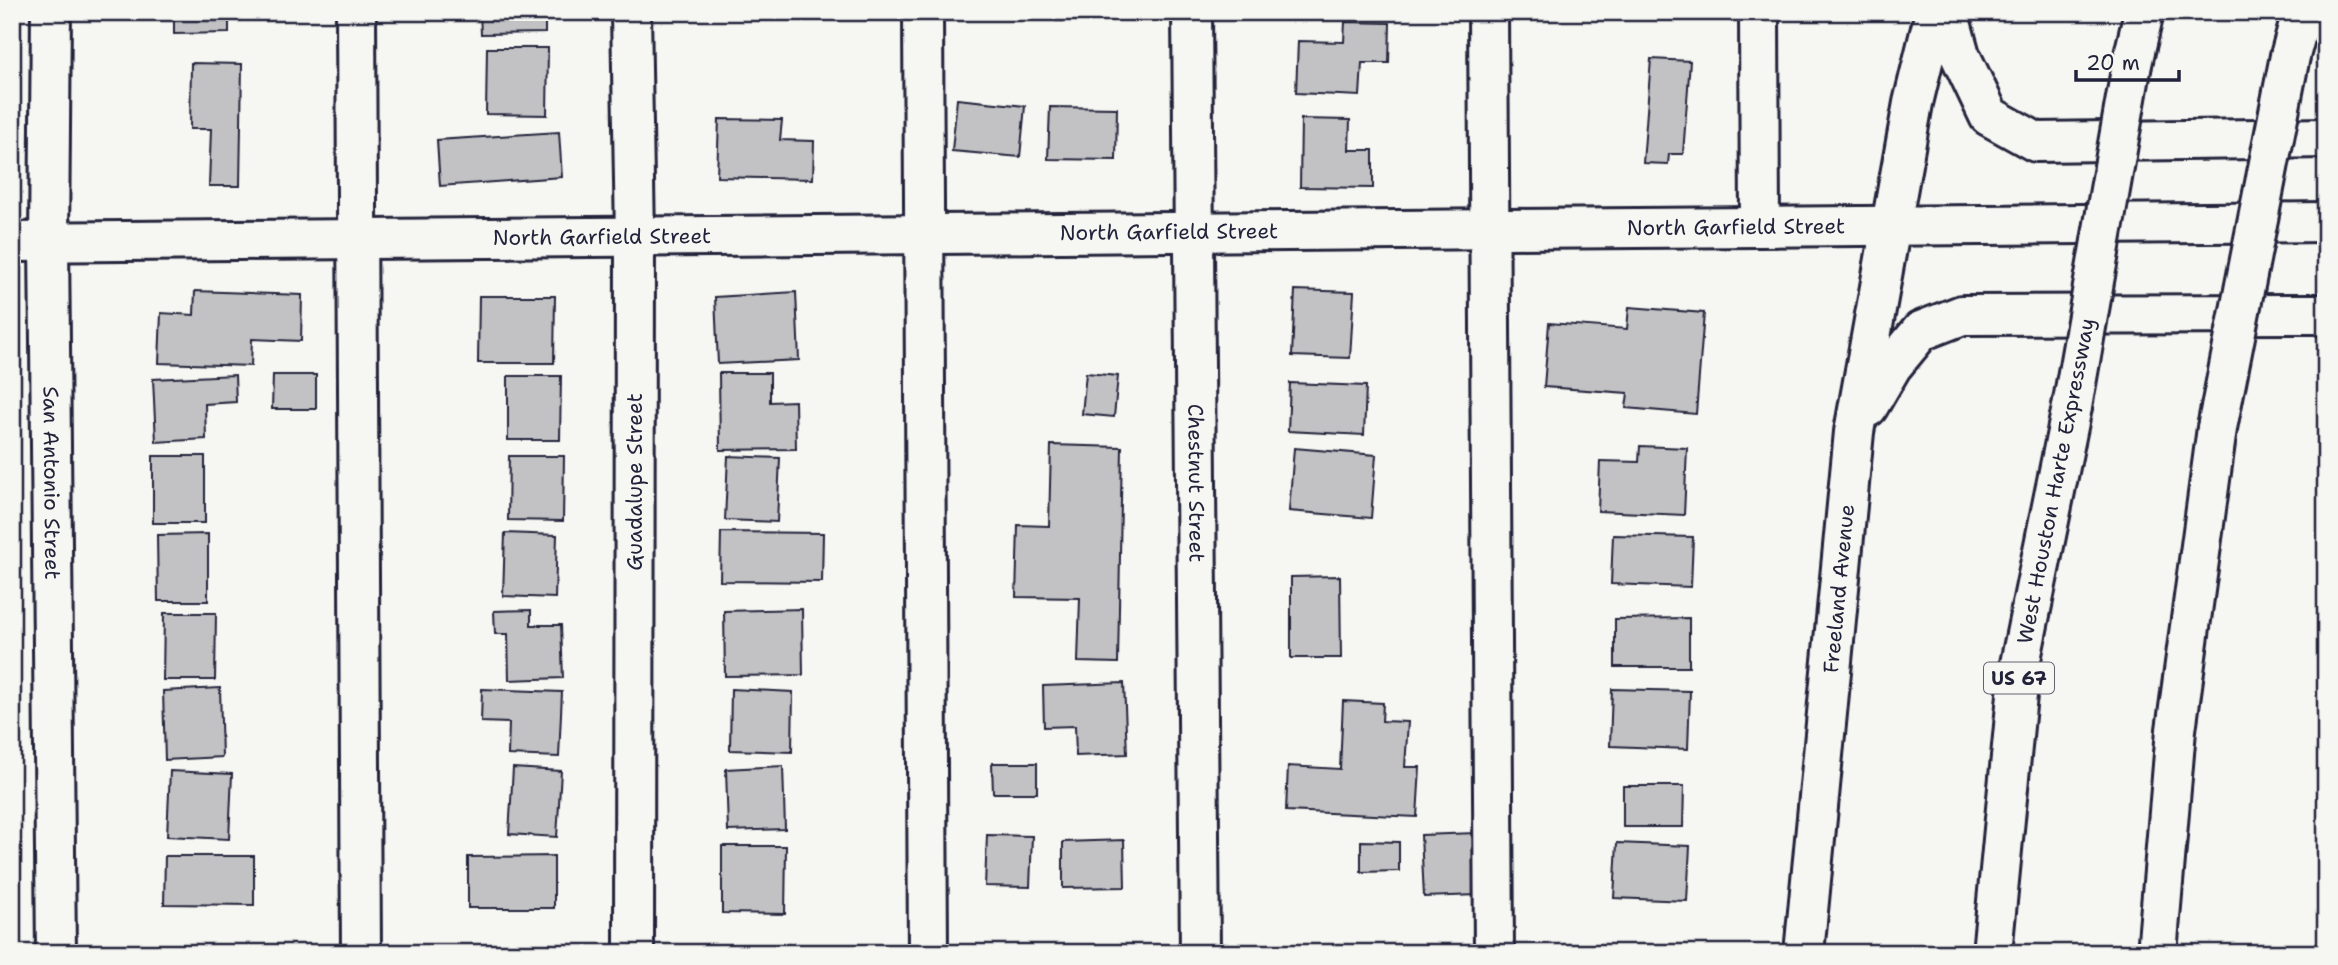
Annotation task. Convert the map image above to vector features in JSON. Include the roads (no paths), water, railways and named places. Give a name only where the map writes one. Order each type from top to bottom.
[{"type":"main road","name":"San Antonio Street","points":[[51,12],[31,242],[56,953]]},
{"type":"main road","points":[[356,12],[362,953]]},
{"type":"main road","name":"Guadalupe Street","points":[[631,12],[635,237],[634,953]]},
{"type":"main road","points":[[923,12],[928,953]]},
{"type":"main road","name":"Chestnut Street","points":[[1192,12],[1200,953]]},
{"type":"main road","points":[[1488,12],[1494,953]]},
{"type":"main road","points":[[1759,12],[1760,227]]},
{"type":"main road","name":"Freeland Avenue","points":[[1804,953],[1854,432],[1913,103],[1935,12]]},
{"type":"main road","points":[[1948,12],[1960,55],[1989,116],[2036,142],[2326,138]]},
{"type":"main road","name":"West Houston Harte Expressway","points":[[1992,953],[2020,664],[2072,407],[2132,64],[2144,12]]},
{"type":"main road","points":[[2157,953],[2176,730],[2217,428],[2290,56],[2302,12]]},
{"type":"main road","name":"North Garfield Street","points":[[31,242],[2326,222]]},
{"type":"main road","points":[[1854,432],[1892,366],[1921,331],[1962,314],[2319,314],[2326,317]]}]
